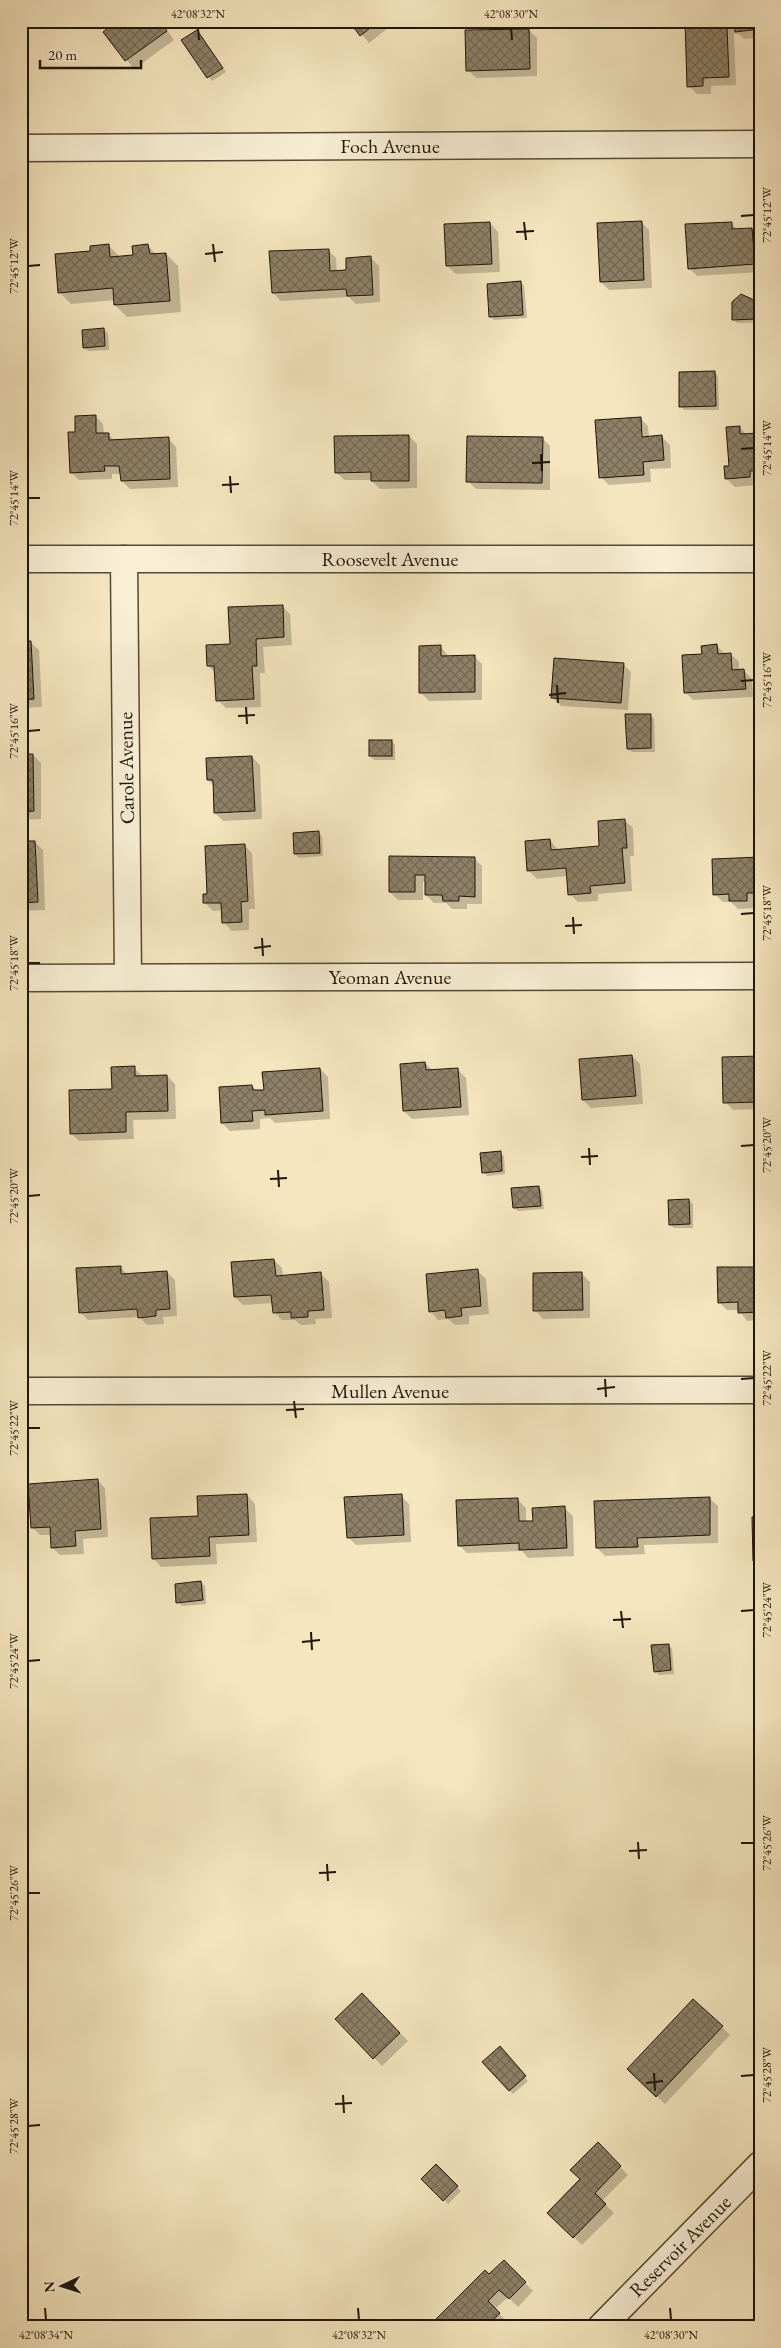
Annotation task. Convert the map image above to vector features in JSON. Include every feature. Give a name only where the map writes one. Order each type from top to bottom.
[{"type":"street","name":"Foch Avenue","points":[[21,148],[760,144]]},
{"type":"street","name":"Roosevelt Avenue","points":[[21,559],[760,559]]},
{"type":"street","name":"Carole Avenue","points":[[124,559],[128,977]]},
{"type":"street","name":"Yeoman Avenue","points":[[21,978],[760,976]]},
{"type":"street","name":"Mullen Avenue","points":[[21,1391],[760,1390]]},
{"type":"street","name":"Reservoir Avenue","points":[[601,2327],[760,2165]]},
{"type":"building","points":[[117,21],[159,21],[167,31],[125,61],[103,32]]},
{"type":"building","points":[[349,21],[379,21],[360,36]]},
{"type":"building","points":[[685,21],[760,21],[760,29],[735,32],[735,26],[727,27],[729,77],[703,78],[703,86],[687,87]]},
{"type":"building","points":[[529,29],[530,69],[466,71],[465,30]]},
{"type":"building","points":[[197,30],[223,68],[207,78],[181,40]]},
{"type":"building","points":[[642,221],[644,280],[600,282],[597,223]]},
{"type":"building","points":[[490,222],[492,264],[446,266],[444,224]]},
{"type":"building","points":[[732,222],[732,229],[752,228],[755,264],[688,269],[685,224]]},
{"type":"building","points":[[109,244],[110,257],[133,255],[132,246],[148,244],[150,254],[166,253],[170,301],[114,305],[113,288],[58,293],[55,254],[90,251],[90,246]]},
{"type":"building","points":[[329,249],[330,271],[346,270],[346,258],[371,256],[373,295],[347,296],[346,289],[272,293],[269,251]]},
{"type":"building","points":[[521,281],[523,315],[489,317],[487,284]]},
{"type":"building","points":[[741,294],[754,300],[756,319],[732,320],[732,302]]},
{"type":"building","points":[[104,328],[105,346],[83,348],[82,330]]},
{"type":"building","points":[[715,371],[716,406],[679,407],[679,372]]},
{"type":"building","points":[[96,415],[96,433],[109,433],[109,440],[169,437],[170,479],[121,481],[119,466],[104,466],[105,471],[70,473],[68,432],[75,432],[75,416]]},
{"type":"building","points":[[641,417],[642,437],[662,435],[664,460],[643,462],[644,475],[599,478],[595,420]]},
{"type":"building","points":[[740,426],[740,434],[760,433],[760,470],[750,471],[750,477],[725,479],[724,466],[729,466],[726,427]]},
{"type":"building","points":[[409,435],[409,481],[371,481],[371,472],[335,473],[334,436]]},
{"type":"building","points":[[467,436],[543,437],[542,483],[466,482]]},
{"type":"building","points":[[283,605],[284,637],[256,639],[257,666],[252,666],[254,699],[216,701],[214,666],[207,666],[206,645],[230,644],[228,607]]},
{"type":"building","points":[[21,641],[31,641],[34,699],[21,700]]},
{"type":"building","points":[[717,644],[718,654],[731,653],[732,670],[744,669],[746,689],[684,693],[682,655],[702,654],[701,646]]},
{"type":"building","points":[[441,645],[441,656],[475,655],[475,692],[419,693],[419,646]]},
{"type":"building","points":[[554,658],[624,663],[621,703],[551,698]]},
{"type":"building","points":[[625,714],[651,714],[651,748],[627,749]]},
{"type":"building","points":[[369,740],[392,740],[392,756],[369,756]]},
{"type":"building","points":[[21,754],[33,754],[34,811],[21,812]]},
{"type":"building","points":[[252,756],[255,811],[214,813],[213,780],[207,780],[206,758]]},
{"type":"building","points":[[625,819],[627,848],[622,848],[625,883],[590,886],[591,893],[568,895],[566,868],[527,871],[525,841],[550,839],[551,850],[599,846],[598,821]]},
{"type":"building","points":[[319,831],[320,853],[294,854],[293,833]]},
{"type":"building","points":[[21,841],[35,841],[38,902],[21,903]]},
{"type":"building","points":[[245,844],[248,901],[241,902],[242,922],[222,923],[221,903],[203,903],[203,894],[207,894],[205,846]]},
{"type":"building","points":[[389,856],[475,857],[475,897],[459,896],[459,901],[443,901],[442,895],[425,895],[425,875],[415,875],[415,892],[389,892]]},
{"type":"building","points":[[760,857],[760,893],[747,893],[747,901],[729,901],[729,894],[713,895],[712,859]]},
{"type":"building","points":[[632,1055],[636,1096],[582,1100],[579,1059]]},
{"type":"building","points":[[760,1056],[760,1102],[723,1103],[722,1057]]},
{"type":"building","points":[[425,1062],[426,1070],[458,1068],[461,1107],[403,1111],[400,1064]]},
{"type":"building","points":[[135,1066],[135,1076],[167,1075],[168,1111],[126,1112],[126,1132],[70,1134],[69,1090],[112,1089],[111,1067]]},
{"type":"building","points":[[320,1068],[323,1111],[265,1115],[265,1110],[252,1111],[253,1121],[221,1123],[219,1087],[252,1085],[253,1090],[264,1090],[262,1072]]},
{"type":"building","points":[[501,1151],[502,1171],[482,1173],[480,1153]]},
{"type":"building","points":[[539,1186],[541,1206],[513,1208],[511,1188]]},
{"type":"building","points":[[689,1199],[690,1224],[669,1225],[668,1200]]},
{"type":"building","points":[[274,1259],[276,1276],[321,1272],[324,1310],[308,1311],[308,1317],[291,1318],[291,1312],[273,1313],[271,1295],[234,1297],[231,1262]]},
{"type":"building","points":[[121,1266],[121,1274],[167,1271],[170,1309],[156,1310],[156,1316],[138,1318],[137,1309],[79,1313],[76,1268]]},
{"type":"building","points":[[717,1267],[760,1267],[760,1312],[738,1313],[738,1302],[718,1303]]},
{"type":"building","points":[[478,1269],[481,1306],[461,1308],[462,1316],[446,1318],[445,1310],[429,1312],[426,1274]]},
{"type":"building","points":[[582,1272],[583,1310],[533,1311],[533,1273]]},
{"type":"building","points":[[98,1479],[101,1529],[75,1531],[76,1546],[51,1548],[50,1527],[31,1528],[28,1484]]},
{"type":"building","points":[[247,1494],[249,1535],[209,1537],[210,1556],[152,1559],[150,1518],[198,1516],[197,1496]]},
{"type":"building","points":[[402,1494],[404,1535],[347,1538],[344,1497]]},
{"type":"building","points":[[710,1497],[710,1535],[637,1538],[638,1547],[596,1548],[594,1501]]},
{"type":"building","points":[[518,1498],[519,1521],[533,1521],[532,1508],[565,1506],[567,1548],[519,1550],[519,1543],[458,1546],[456,1500]]},
{"type":"building","points":[[752,1517],[760,1517],[760,1561],[753,1561]]},
{"type":"building","points":[[201,1581],[203,1600],[176,1603],[175,1584]]},
{"type":"building","points":[[669,1644],[671,1670],[654,1672],[651,1645]]},
{"type":"building","points":[[362,1993],[400,2033],[373,2059],[335,2019]]},
{"type":"building","points":[[693,1999],[723,2026],[656,2097],[627,2069]]},
{"type":"building","points":[[500,2046],[526,2076],[509,2091],[482,2062]]},
{"type":"building","points":[[598,2142],[621,2166],[595,2193],[606,2204],[573,2238],[547,2213],[580,2179],[570,2170]]},
{"type":"building","points":[[436,2164],[458,2186],[443,2201],[421,2179]]},
{"type":"building","points":[[504,2260],[526,2282],[509,2299],[499,2290],[488,2301],[500,2313],[486,2327],[444,2327],[436,2319],[485,2270],[489,2274]]}]
